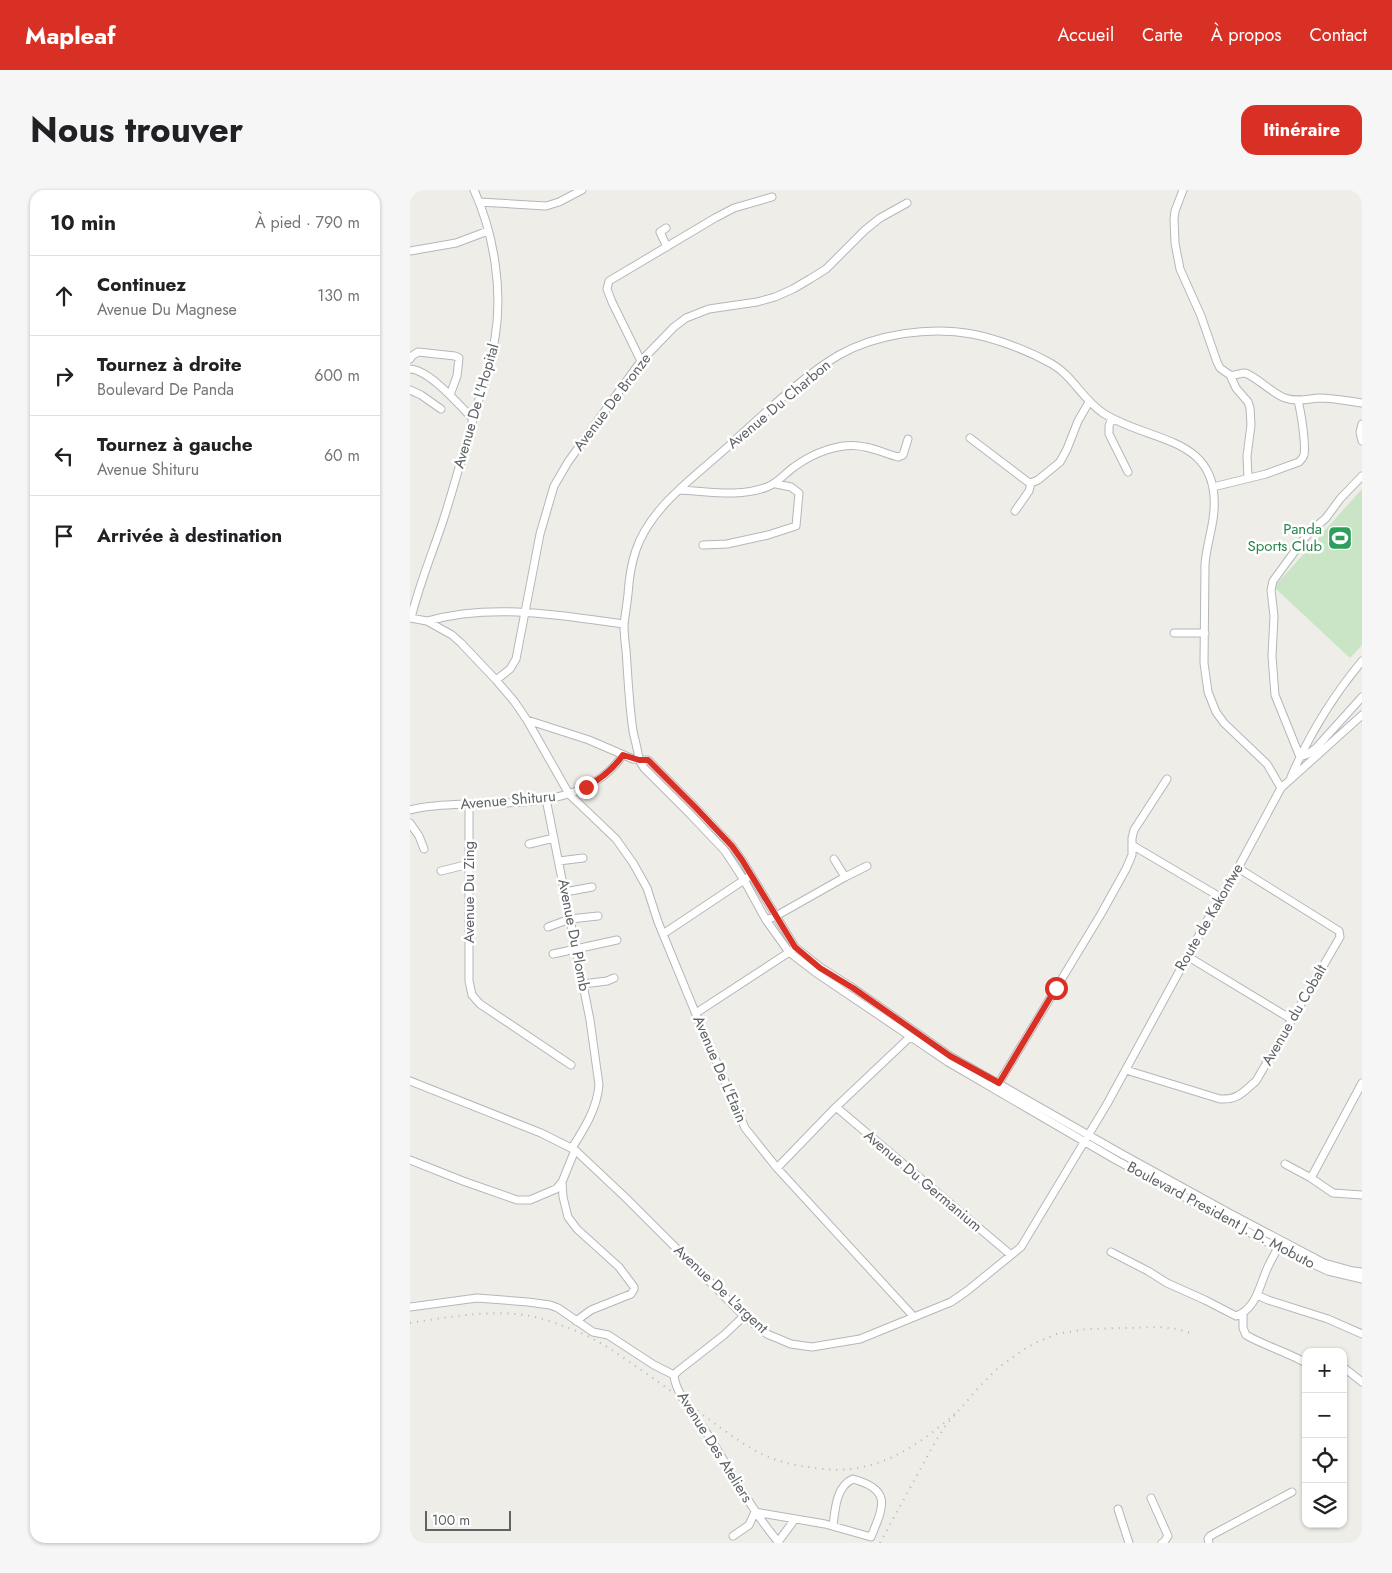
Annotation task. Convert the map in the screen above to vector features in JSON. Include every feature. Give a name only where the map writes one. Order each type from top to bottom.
[{"type":"street","name":"Avenue De L'Hopital","points":[[410,618],[442,522],[488,369],[496,325],[496,274],[488,231],[474,190]]},
{"type":"street","points":[[479,202],[546,206],[559,202],[582,190]]},
{"type":"street","points":[[1183,190],[1174,218],[1175,243],[1180,269],[1201,316],[1220,368],[1230,375],[1236,388],[1248,402],[1250,408],[1251,425],[1247,456],[1248,478]]},
{"type":"street","points":[[641,360],[612,302],[607,286],[612,278],[640,264],[734,208],[772,196]]},
{"type":"street","name":"Avenue De Bronze","points":[[496,680],[514,664],[518,652],[540,534],[558,478],[594,424],[641,360],[674,327],[686,318],[709,310],[775,297],[810,279],[826,269],[865,230],[880,218],[907,203]]},
{"type":"street","points":[[666,228],[660,232],[667,247]]},
{"type":"street","points":[[410,251],[456,243],[488,231]]},
{"type":"street","name":"Avenue Du Charbon","points":[[639,760],[630,702],[624,624],[632,564],[636,550],[649,522],[679,490],[822,366],[855,348],[900,334],[947,332],[972,334],[1016,347],[1054,365],[1089,402],[1112,418],[1187,449],[1205,466],[1213,487],[1214,510],[1205,565],[1205,679],[1208,692],[1216,712],[1224,723],[1267,764],[1281,788]]},
{"type":"street","points":[[410,359],[418,352],[459,358],[457,376],[450,395]]},
{"type":"street","points":[[410,369],[417,370],[428,377],[450,395],[473,419]]},
{"type":"street","points":[[1230,375],[1244,373],[1283,398],[1298,401],[1320,398],[1362,402]]},
{"type":"street","points":[[410,390],[441,409]]},
{"type":"street","points":[[1213,487],[1294,464],[1302,458],[1304,454],[1303,430],[1298,401]]},
{"type":"street","points":[[1031,483],[1038,480],[1063,458],[1078,421],[1089,402]]},
{"type":"street","points":[[1112,418],[1109,434],[1128,472]]},
{"type":"street","points":[[1362,424],[1360,432],[1362,441]]},
{"type":"street","points":[[970,438],[1031,483]]},
{"type":"street","points":[[776,484],[785,474],[802,462],[834,448],[864,446],[898,457],[903,455],[908,439]]},
{"type":"street","points":[[1300,757],[1275,695],[1273,666],[1274,603],[1271,586],[1280,570],[1303,540],[1326,518],[1340,499],[1362,476]]},
{"type":"street","points":[[1015,511],[1029,491],[1031,483]]},
{"type":"street","points":[[679,490],[732,494],[750,492],[776,484],[791,487],[799,493],[796,526],[768,535],[727,544],[703,545]]},
{"type":"street","points":[[410,618],[427,621],[463,613],[497,611],[525,612],[624,624]]},
{"type":"street","name":"Avenue De L'Etain","points":[[427,621],[452,635],[514,701],[527,720],[569,794],[616,839],[633,863],[647,888],[663,934],[745,1128],[777,1168],[914,1317]]},
{"type":"street","points":[[1174,633],[1204,633]]},
{"type":"street","points":[[1289,780],[1337,692],[1362,661]]},
{"type":"street","points":[[1300,757],[1316,748],[1362,697]]},
{"type":"street","name":"Route de Kakontwe","points":[[1084,1142],[1126,1070],[1281,788],[1362,715]]},
{"type":"street","points":[[527,720],[589,740],[623,755],[639,760],[648,760],[732,846],[776,916],[792,950]]},
{"type":"street","name":"Avenue Shituru","points":[[410,810],[443,805],[546,799],[569,794],[598,780],[623,755]]},
{"type":"street","points":[[639,760],[644,768],[725,851],[744,880],[766,920],[792,950],[853,988],[948,1062],[997,1086],[1101,914],[1126,869],[1132,855],[1134,830],[1167,779]]},
{"type":"street","points":[[665,789],[671,783]]},
{"type":"street","name":"Avenue Du Plomb","points":[[546,799],[590,1020],[598,1092],[591,1115],[574,1149],[562,1182]]},
{"type":"street","name":"Avenue Du Zing","points":[[470,804],[469,981],[472,995],[480,1004],[571,1065]]},
{"type":"street","points":[[690,814],[696,808]]},
{"type":"street","points":[[410,823],[419,836],[424,849]]},
{"type":"street","points":[[529,844],[554,838]]},
{"type":"street","points":[[1132,844],[1220,898]]},
{"type":"street","points":[[559,862],[583,858]]},
{"type":"street","points":[[834,859],[845,877]]},
{"type":"street","points":[[441,871],[469,864]]},
{"type":"street","points":[[766,920],[867,866]]},
{"type":"street","name":"Avenue du Cobalt","points":[[1126,1070],[1220,1099],[1236,1097],[1256,1081],[1340,937],[1340,931],[1238,868]]},
{"type":"street","points":[[663,934],[751,875]]},
{"type":"street","points":[[565,892],[592,887]]},
{"type":"street","points":[[548,927],[570,919],[598,916]]},
{"type":"street","points":[[553,954],[617,940]]},
{"type":"street","points":[[696,1013],[792,950]]},
{"type":"street","points":[[1187,956],[1291,1019]]},
{"type":"street","points":[[583,984],[607,981],[614,978]]},
{"type":"street","points":[[777,1168],[836,1107],[913,1035]]},
{"type":"street","name":"Avenue De L'argent","points":[[410,1081],[541,1133],[574,1149],[633,1204],[744,1316],[775,1339],[791,1344],[812,1347],[860,1339],[952,1302],[967,1292],[1020,1247],[1084,1142]]},
{"type":"street","points":[[1311,1178],[1362,1083]]},
{"type":"street","name":"Boulevard President J. D. Mobuto","points":[[997,1086],[1088,1134],[1278,1248],[1328,1271],[1362,1279]]},
{"type":"street","name":"Boulevard President J. D. Mobuto","points":[[997,1086],[1084,1142],[1229,1217],[1324,1263],[1362,1272]]},
{"type":"street","name":"Avenue Du Germanium","points":[[836,1107],[1011,1255]]},
{"type":"street","points":[[410,1160],[517,1200],[530,1200],[540,1197],[556,1189],[562,1182]]},
{"type":"street","points":[[1286,1164],[1333,1193],[1362,1195]]},
{"type":"street","points":[[562,1182],[563,1197],[568,1217],[577,1229],[619,1267],[634,1286],[631,1294],[592,1310],[576,1321]]},
{"type":"street","points":[[1111,1252],[1167,1283],[1236,1316],[1243,1314],[1248,1309],[1257,1295],[1267,1268],[1278,1248]]},
{"type":"street","points":[[1257,1295],[1328,1319],[1362,1334]]},
{"type":"street","points":[[410,1308],[477,1298],[550,1305],[558,1308],[593,1332],[608,1336],[654,1366],[674,1375]]},
{"type":"street","points":[[1243,1314],[1243,1328],[1246,1335],[1270,1348],[1302,1361]]},
{"type":"street","name":"Avenue Des Ateliers","points":[[744,1316],[724,1335],[674,1375],[674,1379],[683,1399],[711,1439],[755,1512],[778,1542]]},
{"type":"street","points":[[1347,1369],[1362,1382]]},
{"type":"street","points":[[733,1536],[750,1525],[755,1512],[833,1526],[871,1538],[882,1510],[883,1501],[880,1494],[872,1486],[861,1481],[853,1479],[846,1482],[840,1491],[834,1512],[833,1526]]},
{"type":"street","points":[[1209,1543],[1208,1539],[1210,1536],[1292,1492]]},
{"type":"street","points":[[1151,1498],[1168,1536],[1162,1543]]},
{"type":"street","points":[[1118,1510],[1129,1543]]},
{"type":"street","points":[[778,1542],[795,1518]]},
{"type":"green space","name":"Panda Sports Club","points":[[1362,489],[1362,645],[1350,658],[1274,587]]},
{"type":"railway","points":[[410,1323],[440,1318],[500,1313],[535,1317],[566,1327],[612,1350],[749,1447],[770,1458],[801,1466],[843,1470],[876,1464],[914,1445],[959,1410]]},
{"type":"railway","points":[[880,1543],[946,1425],[998,1368],[1020,1352],[1035,1343],[1057,1334],[1087,1329],[1160,1327],[1194,1334]]},
{"type":"place","name":"Panda Sports Club","points":[[1340,538]]},
{"type":"route","points":[[586,787],[606,774],[623,755],[633,759],[648,760],[732,846],[795,947],[820,968],[853,988],[950,1056],[999,1083],[1056,988]]}]
